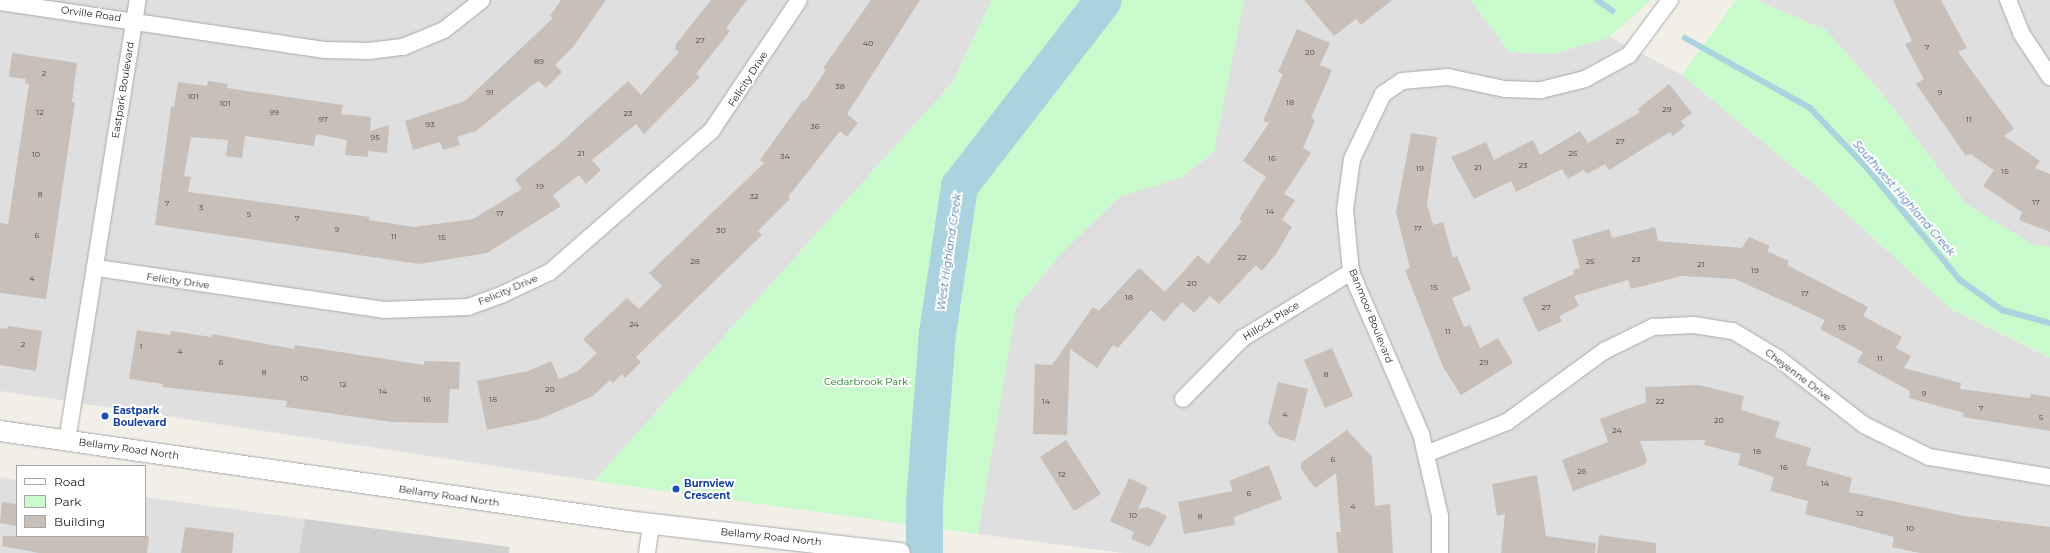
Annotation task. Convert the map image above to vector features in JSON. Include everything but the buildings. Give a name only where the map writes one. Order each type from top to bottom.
[{"type":"street","name":"Eastpark Boulevard","points":[[67,441],[138,0]]},
{"type":"street","points":[[134,21],[325,50],[369,51],[403,47],[444,30],[482,0]]},
{"type":"street","name":"Felicity Drive","points":[[96,268],[384,310],[468,307],[501,295],[550,272],[712,130],[799,0]]},
{"type":"street","name":"Banmoor Boulevard","points":[[1440,553],[1440,516],[1421,434],[1351,272],[1345,210],[1352,159],[1384,94],[1402,81],[1448,76],[1505,89],[1541,90],[1585,79],[1629,55],[1670,0]]},
{"type":"street","points":[[2008,0],[2021,33],[2050,77]]},
{"type":"street","name":"Orville Road","points":[[0,2],[134,21]]},
{"type":"street","name":"Hillock Place","points":[[1183,399],[1242,338],[1351,272]]},
{"type":"street","name":"Cheyenne Drive","points":[[1426,454],[1507,422],[1604,351],[1653,327],[1694,325],[1733,331],[1778,358],[1864,425],[1929,457],[2050,476]]},
{"type":"street","name":"Bellamy Road North","points":[[0,431],[651,524],[857,546],[900,553]]},
{"type":"street","points":[[647,553],[651,524]]},
{"type":"shaded area","points":[[0,0],[992,0],[952,83],[594,481],[0,391]]},
{"type":"shaded area","points":[[1244,0],[1471,0],[1509,52],[1554,54],[1610,37],[1682,75],[1823,192],[1951,309],[2050,358],[2050,553],[1123,553],[978,534],[1016,308],[1058,257],[1119,197],[1182,177],[1214,152]]},
{"type":"shaded area","points":[[1756,0],[2050,0],[2050,247],[2034,246],[1965,203],[1884,96],[1826,30]]},
{"type":"shaded area","points":[[0,477],[16,480],[16,537],[146,537],[146,497],[305,519],[299,553],[0,553]]},
{"type":"shaded area","points":[[305,519],[510,547],[509,553],[299,553]]},
{"type":"green space","name":"Cedarbrook Park","points":[[992,0],[1244,0],[1214,152],[1182,177],[1119,197],[1058,257],[1016,308],[978,534],[594,481],[952,83]]},
{"type":"green space","points":[[1471,0],[1651,0],[1610,37],[1554,54],[1509,52]]},
{"type":"green space","points":[[1736,0],[1756,0],[1826,30],[1884,96],[1965,203],[2034,245],[2050,247],[2050,358],[1951,309],[1823,192],[1682,75]]},
{"type":"waterway","name":"West Highland Creek","points":[[924,553],[924,501],[937,333],[959,186],[1103,0]]},
{"type":"waterway","name":"Southwest Highland Creek","points":[[1597,0],[1613,11]]},
{"type":"waterway","name":"Southwest Highland Creek","points":[[1685,38],[1810,108],[1867,168],[1960,280],[2002,310],[2050,323]]},
{"type":"place","name":"Eastpark Boulevard","points":[[105,416]]},
{"type":"place","name":"Burnview Crescent","points":[[676,489]]}]
